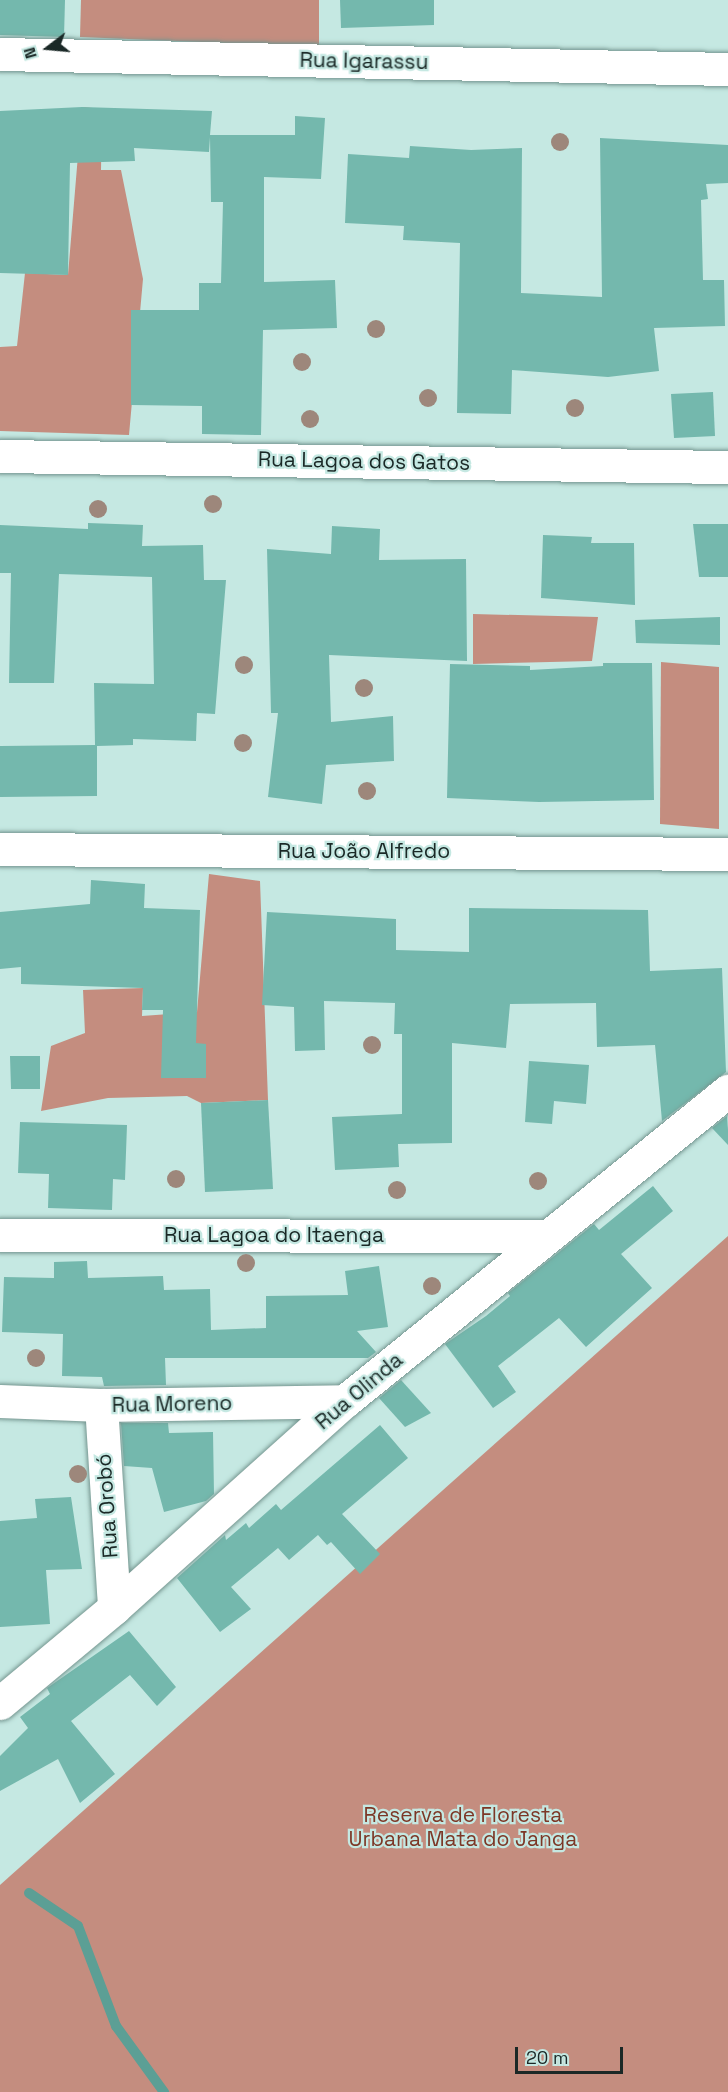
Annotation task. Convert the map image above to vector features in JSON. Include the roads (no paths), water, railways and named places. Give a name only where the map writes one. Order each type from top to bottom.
[{"type":"street","name":"Rua Igarassu","points":[[0,54],[728,69]]},
{"type":"street","name":"Rua Lagoa dos Gatos","points":[[0,456],[728,467]]},
{"type":"street","name":"Rua João Alfredo","points":[[0,849],[728,854]]},
{"type":"street","name":"Rua Olinda","points":[[0,1703],[114,1608],[345,1401],[728,1091]]},
{"type":"street","name":"Rua Lagoa do Itaenga","points":[[0,1235],[547,1236]]},
{"type":"street","name":"Rua Moreno","points":[[0,1401],[100,1405],[345,1401]]},
{"type":"street","name":"Rua Orobó","points":[[100,1405],[114,1608]]},
{"type":"waterway","points":[[29,1893],[78,1926],[116,2026],[164,2092]]},
{"type":"park label","name":"Reserva de Floresta Urbana Mata do Janga","points":[[463,1827]]}]
